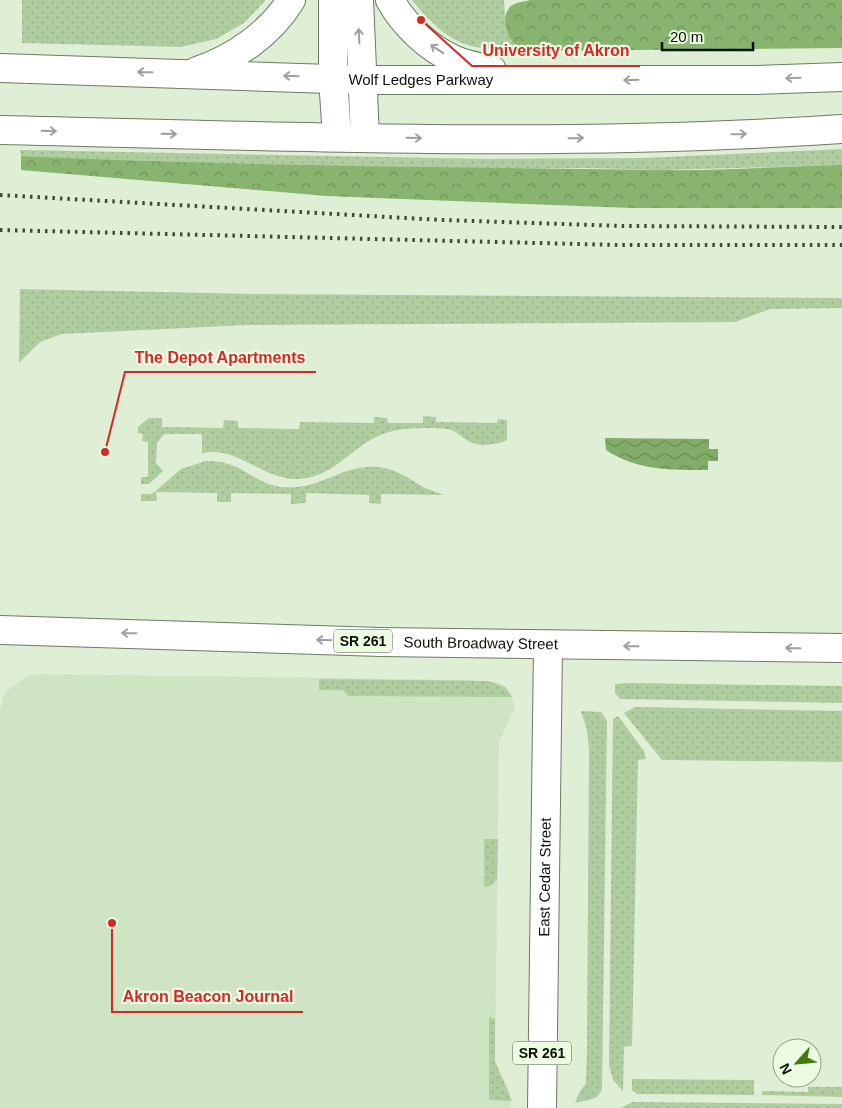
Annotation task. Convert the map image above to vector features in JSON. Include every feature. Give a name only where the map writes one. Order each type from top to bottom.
[{"type":"main road","points":[[194,73],[209,67],[252,42],[274,25],[291,0]]},
{"type":"main road","points":[[333,0],[333,78],[337,137]]},
{"type":"main road","points":[[358,0],[365,138]]},
{"type":"main road","points":[[390,0],[398,14],[420,38],[455,60],[532,80]]},
{"type":"main road","name":"Wolf Ledges Parkway","points":[[0,68],[361,80],[757,80],[842,76]]},
{"type":"main road","points":[[0,130],[365,138],[589,138],[770,134],[842,129]]},
{"type":"main road","name":"South Broadway Street","points":[[0,630],[548,646],[842,648]]},
{"type":"main road","name":"East Cedar Street","points":[[542,1108],[548,646]]},
{"type":"shaded area","points":[[22,0],[266,0],[244,23],[216,39],[181,47],[22,43]]},
{"type":"shaded area","points":[[412,0],[504,0],[508,32],[515,42],[531,51],[492,49],[464,44],[451,38],[439,29]]},
{"type":"shaded area","points":[[842,149],[842,165],[662,170],[196,164],[21,156],[20,150],[487,159],[645,158]]},
{"type":"shaded area","points":[[20,289],[255,294],[842,298],[842,308],[770,309],[735,322],[247,325],[62,334],[40,342],[19,363]]},
{"type":"shaded area","points":[[423,416],[436,417],[436,422],[497,423],[498,419],[507,420],[507,440],[484,445],[470,442],[456,432],[446,429],[398,430],[370,440],[325,472],[312,477],[298,479],[285,478],[273,474],[228,454],[202,453],[202,434],[164,434],[157,443],[156,463],[163,471],[149,484],[141,484],[141,477],[148,477],[148,442],[142,441],[143,434],[138,433],[138,427],[149,418],[162,418],[162,427],[223,428],[224,420],[238,421],[238,428],[299,429],[300,422],[374,423],[374,417],[387,418],[388,423],[423,423]]},
{"type":"shaded area","points":[[206,461],[229,464],[271,485],[281,487],[308,485],[352,469],[364,467],[384,468],[396,471],[423,487],[444,495],[381,494],[381,504],[369,503],[369,495],[306,493],[306,503],[291,504],[291,494],[231,493],[231,502],[217,502],[217,493],[156,492],[157,501],[141,501],[141,494],[152,494],[181,469]]},
{"type":"shaded area","points":[[39,674],[465,680],[496,682],[505,687],[510,692],[515,707],[499,742],[495,1061],[509,1091],[511,1108],[0,1108],[0,712],[3,697],[8,690],[26,677]]},
{"type":"shaded area","points":[[319,679],[488,681],[505,687],[512,697],[348,696],[343,690],[319,690]]},
{"type":"shaded area","points":[[615,684],[842,686],[842,703],[620,699],[615,693]]},
{"type":"shaded area","points":[[635,707],[842,711],[842,762],[662,760],[624,713]]},
{"type":"shaded area","points":[[581,711],[601,712],[607,721],[602,1088],[595,1098],[575,1103],[586,1083],[587,1050],[589,750],[587,730]]},
{"type":"shaded area","points":[[618,716],[644,751],[646,759],[638,760],[632,1046],[624,1047],[623,1091],[613,1080],[609,1065],[613,719]]},
{"type":"shaded area","points":[[484,839],[498,839],[497,879],[490,886],[484,887]]},
{"type":"shaded area","points":[[489,1017],[495,1019],[495,1061],[512,1101],[489,1100]]},
{"type":"shaded area","points":[[632,1079],[754,1080],[754,1095],[637,1094],[632,1090]]},
{"type":"shaded area","points":[[842,1087],[842,1097],[762,1095],[763,1091],[808,1092],[808,1088]]},
{"type":"shaded area","points":[[633,1102],[842,1104],[842,1108],[620,1108]]},
{"type":"green space","points":[[530,0],[842,0],[842,48],[531,51],[518,46],[512,41],[507,31],[505,20],[511,6]]},
{"type":"green space","points":[[21,156],[261,164],[660,170],[842,165],[842,208],[631,208],[327,196],[21,170]]},
{"type":"water","points":[[605,438],[709,439],[709,449],[718,449],[718,461],[708,461],[708,470],[643,466],[618,457],[606,450]]},
{"type":"railway","points":[[0,195],[441,220],[624,226],[842,227]]},
{"type":"railway","points":[[0,230],[620,245],[842,245]]},
{"type":"place","name":"University of Akron","points":[[421,20]]},
{"type":"place","name":"The Depot Apartments","points":[[105,452]]},
{"type":"place","name":"Akron Beacon Journal","points":[[112,923]]}]
